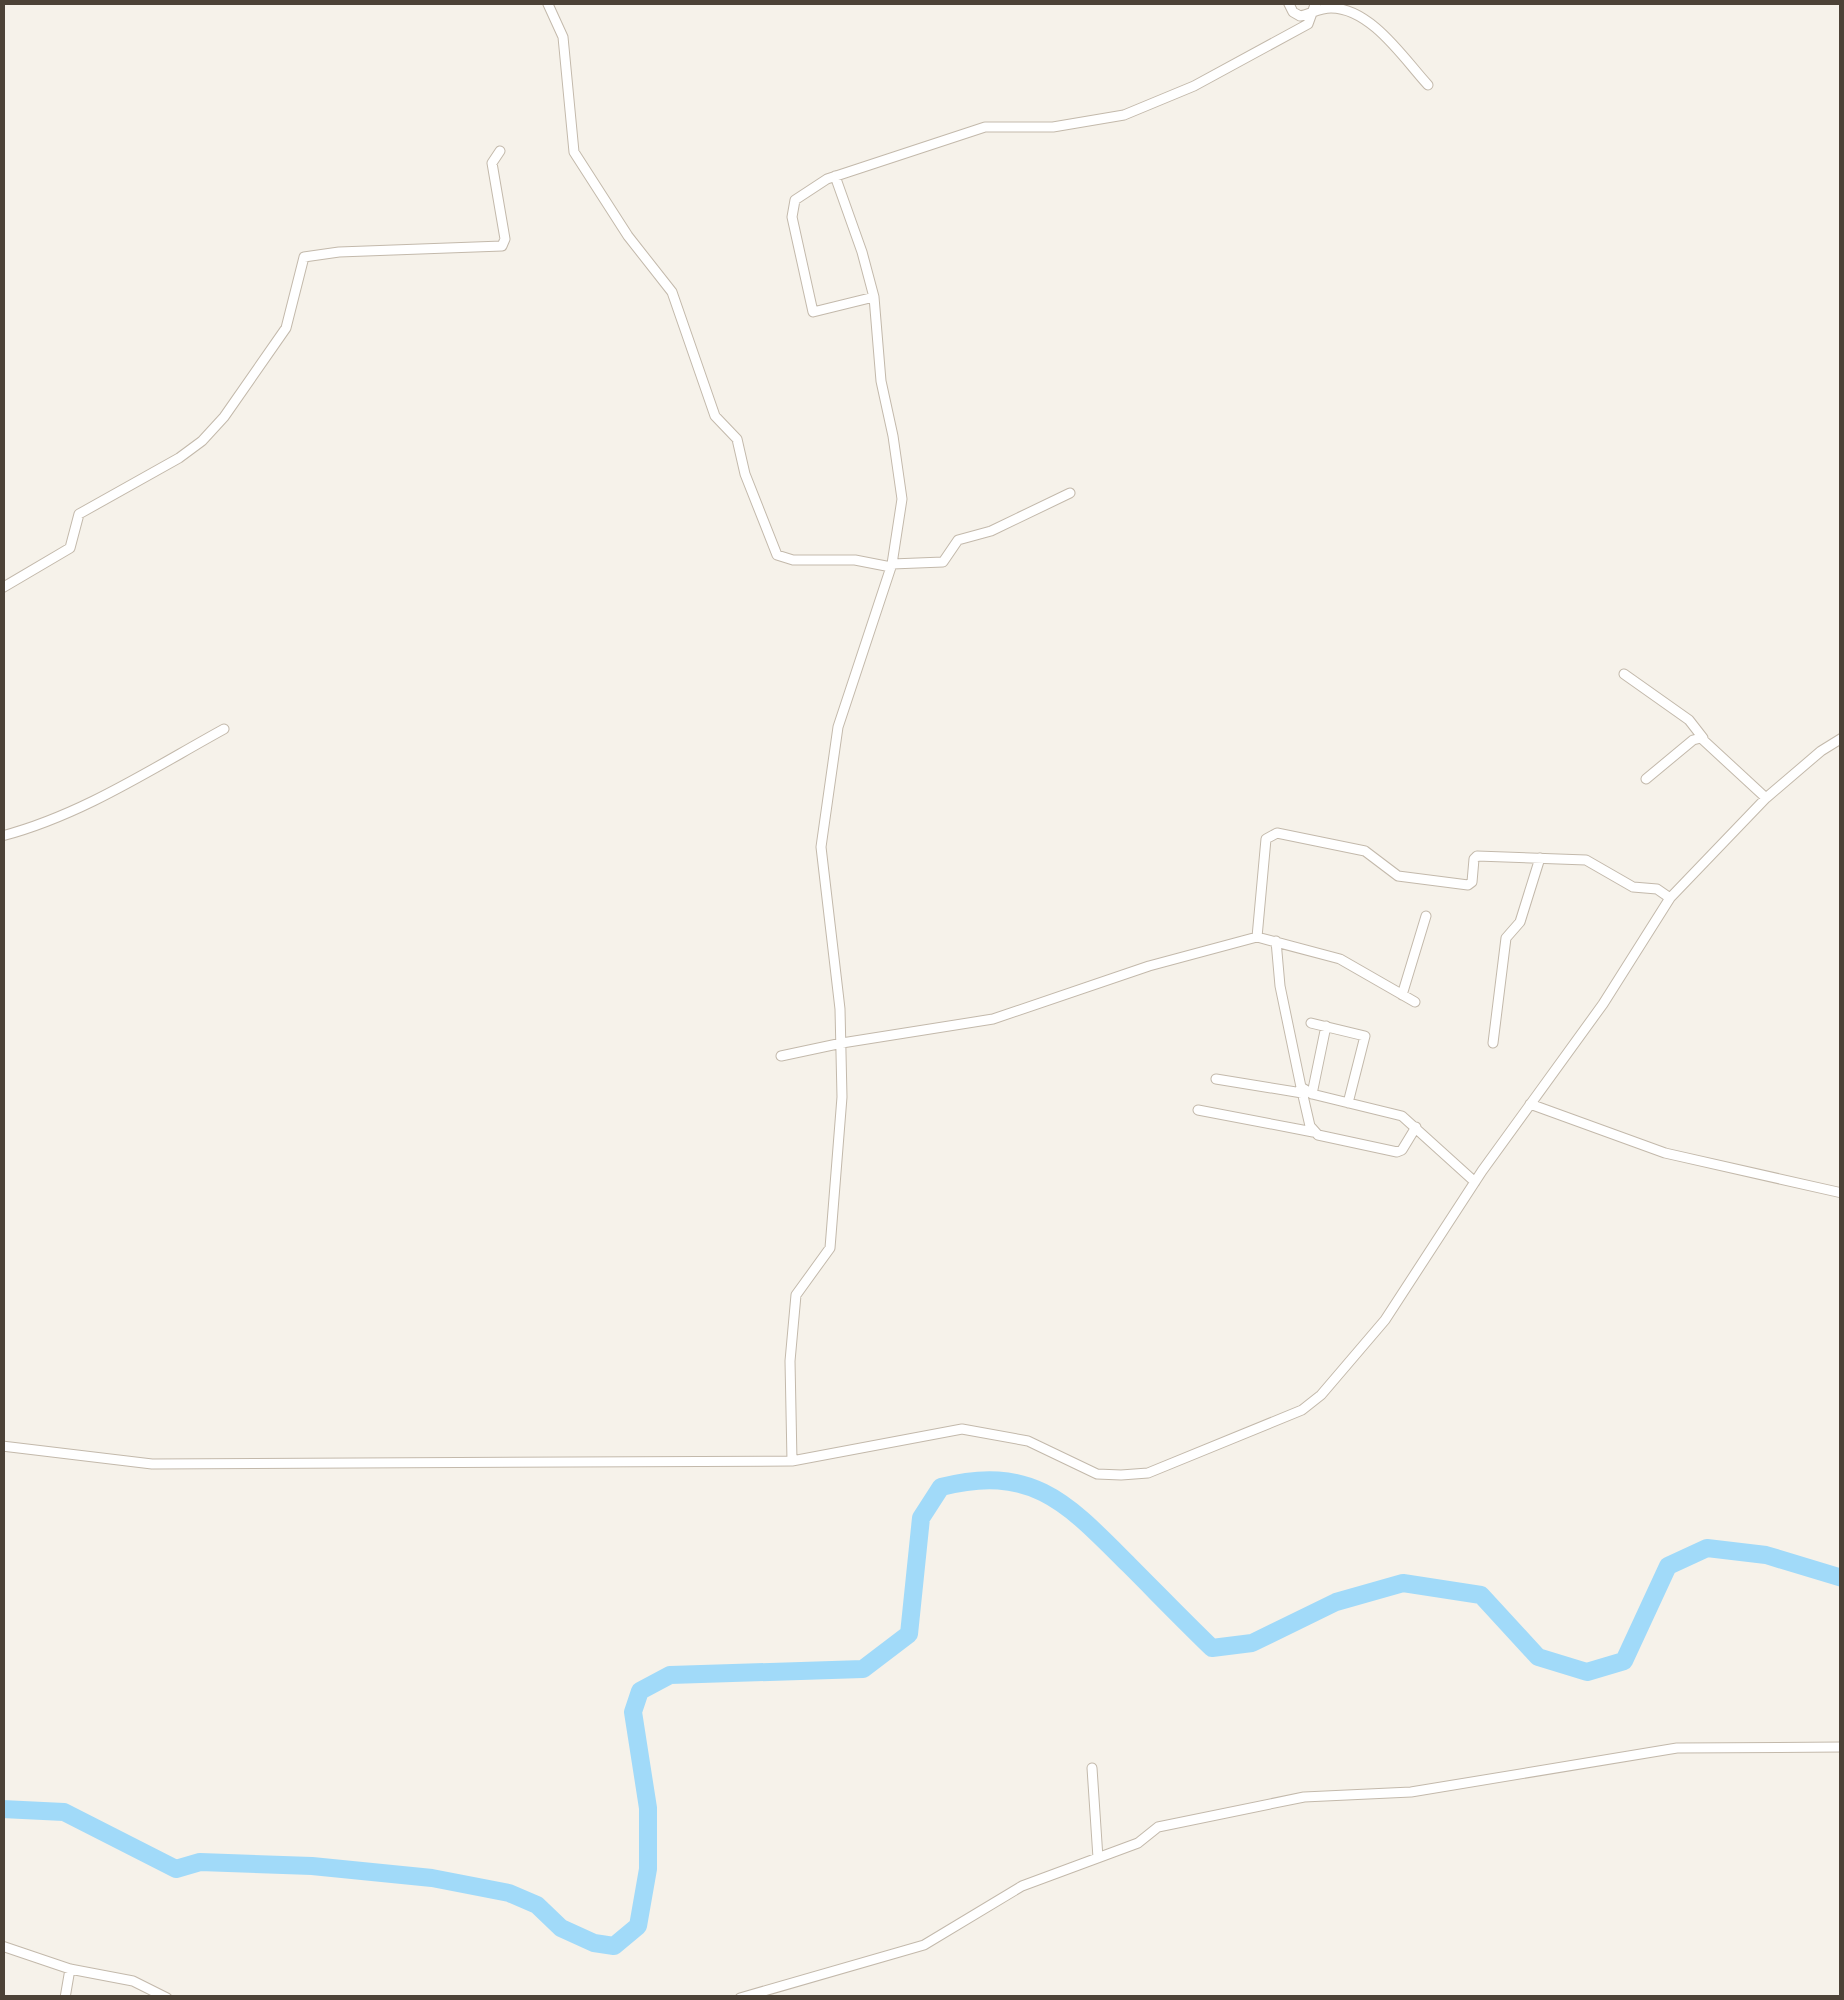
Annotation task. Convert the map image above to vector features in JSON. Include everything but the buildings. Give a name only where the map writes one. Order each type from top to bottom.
[{"type":"street","points":[[548,2],[563,36],[574,152],[628,236],[672,292],[715,416],[737,439],[744,474],[777,555],[792,560],[856,560],[891,566],[943,562],[960,538],[991,531],[1070,493]]},
{"type":"street","points":[[1288,2],[1300,16],[1316,7],[1353,14],[1371,25],[1428,86]]},
{"type":"street","points":[[874,297],[813,312],[792,209],[798,196],[835,176],[985,127],[1053,127],[1124,114],[1194,86],[1308,24],[1316,7]]},
{"type":"street","points":[[2,588],[70,548],[78,514],[179,458],[224,418],[286,328],[304,258],[339,252],[502,246],[505,239],[492,164],[500,151]]},
{"type":"street","points":[[792,1461],[790,1396],[796,1295],[830,1248],[842,1097],[842,1043],[821,848],[838,726],[891,566],[902,499],[880,381],[874,297],[835,176]]},
{"type":"street","points":[[1624,674],[1689,720],[1766,798]]},
{"type":"street","points":[[2,836],[80,808],[224,730]]},
{"type":"street","points":[[1646,779],[1693,740],[1703,738]]},
{"type":"street","points":[[2,1446],[152,1464],[792,1461],[962,1429],[1028,1441],[1097,1474],[1148,1473],[1302,1410],[1322,1395],[1384,1320],[1475,1182],[1603,1004],[1670,898],[1766,798],[1842,738]]},
{"type":"street","points":[[1257,936],[1266,839],[1270,834],[1365,851],[1398,876],[1468,884],[1472,882],[1477,856],[1586,860],[1633,887],[1657,890],[1670,898]]},
{"type":"street","points":[[1493,1043],[1506,938],[1520,922],[1540,858]]},
{"type":"street","points":[[1402,994],[1426,916]]},
{"type":"street","points":[[781,1056],[993,1019],[1149,966],[1257,936],[1340,959],[1414,1002]]},
{"type":"street","points":[[1276,942],[1280,986],[1313,1132]]},
{"type":"street","points":[[1311,1023],[1364,1036],[1348,1102]]},
{"type":"street","points":[[1305,1091],[1326,1026]]},
{"type":"street","points":[[1216,1079],[1305,1091],[1398,1114],[1475,1182]]},
{"type":"street","points":[[1530,1104],[1669,1154],[1842,1192]]},
{"type":"street","points":[[1198,1110],[1397,1152],[1416,1126]]},
{"type":"street","points":[[740,1998],[924,1945],[1022,1886],[1138,1842],[1158,1827],[1304,1797],[1411,1792],[1677,1748],[1842,1748]]},
{"type":"street","points":[[1092,1768],[1098,1858]]},
{"type":"street","points":[[2,1946],[70,1968],[133,1981],[167,1998]]},
{"type":"street","points":[[65,1998],[70,1968]]},
{"type":"waterway","points":[[2,1809],[64,1812],[176,1869],[200,1862],[312,1866],[432,1878],[509,1893],[537,1905],[561,1928],[594,1943],[614,1946],[638,1926],[648,1869],[648,1808],[633,1712],[640,1691],[670,1675],[863,1669],[909,1634],[921,1518],[941,1487],[1001,1481],[1047,1494],[1087,1524],[1212,1648],[1252,1643],[1336,1602],[1403,1583],[1481,1595],[1538,1657],[1587,1672],[1624,1661],[1668,1566],[1707,1548],[1766,1555],[1842,1578]]}]
